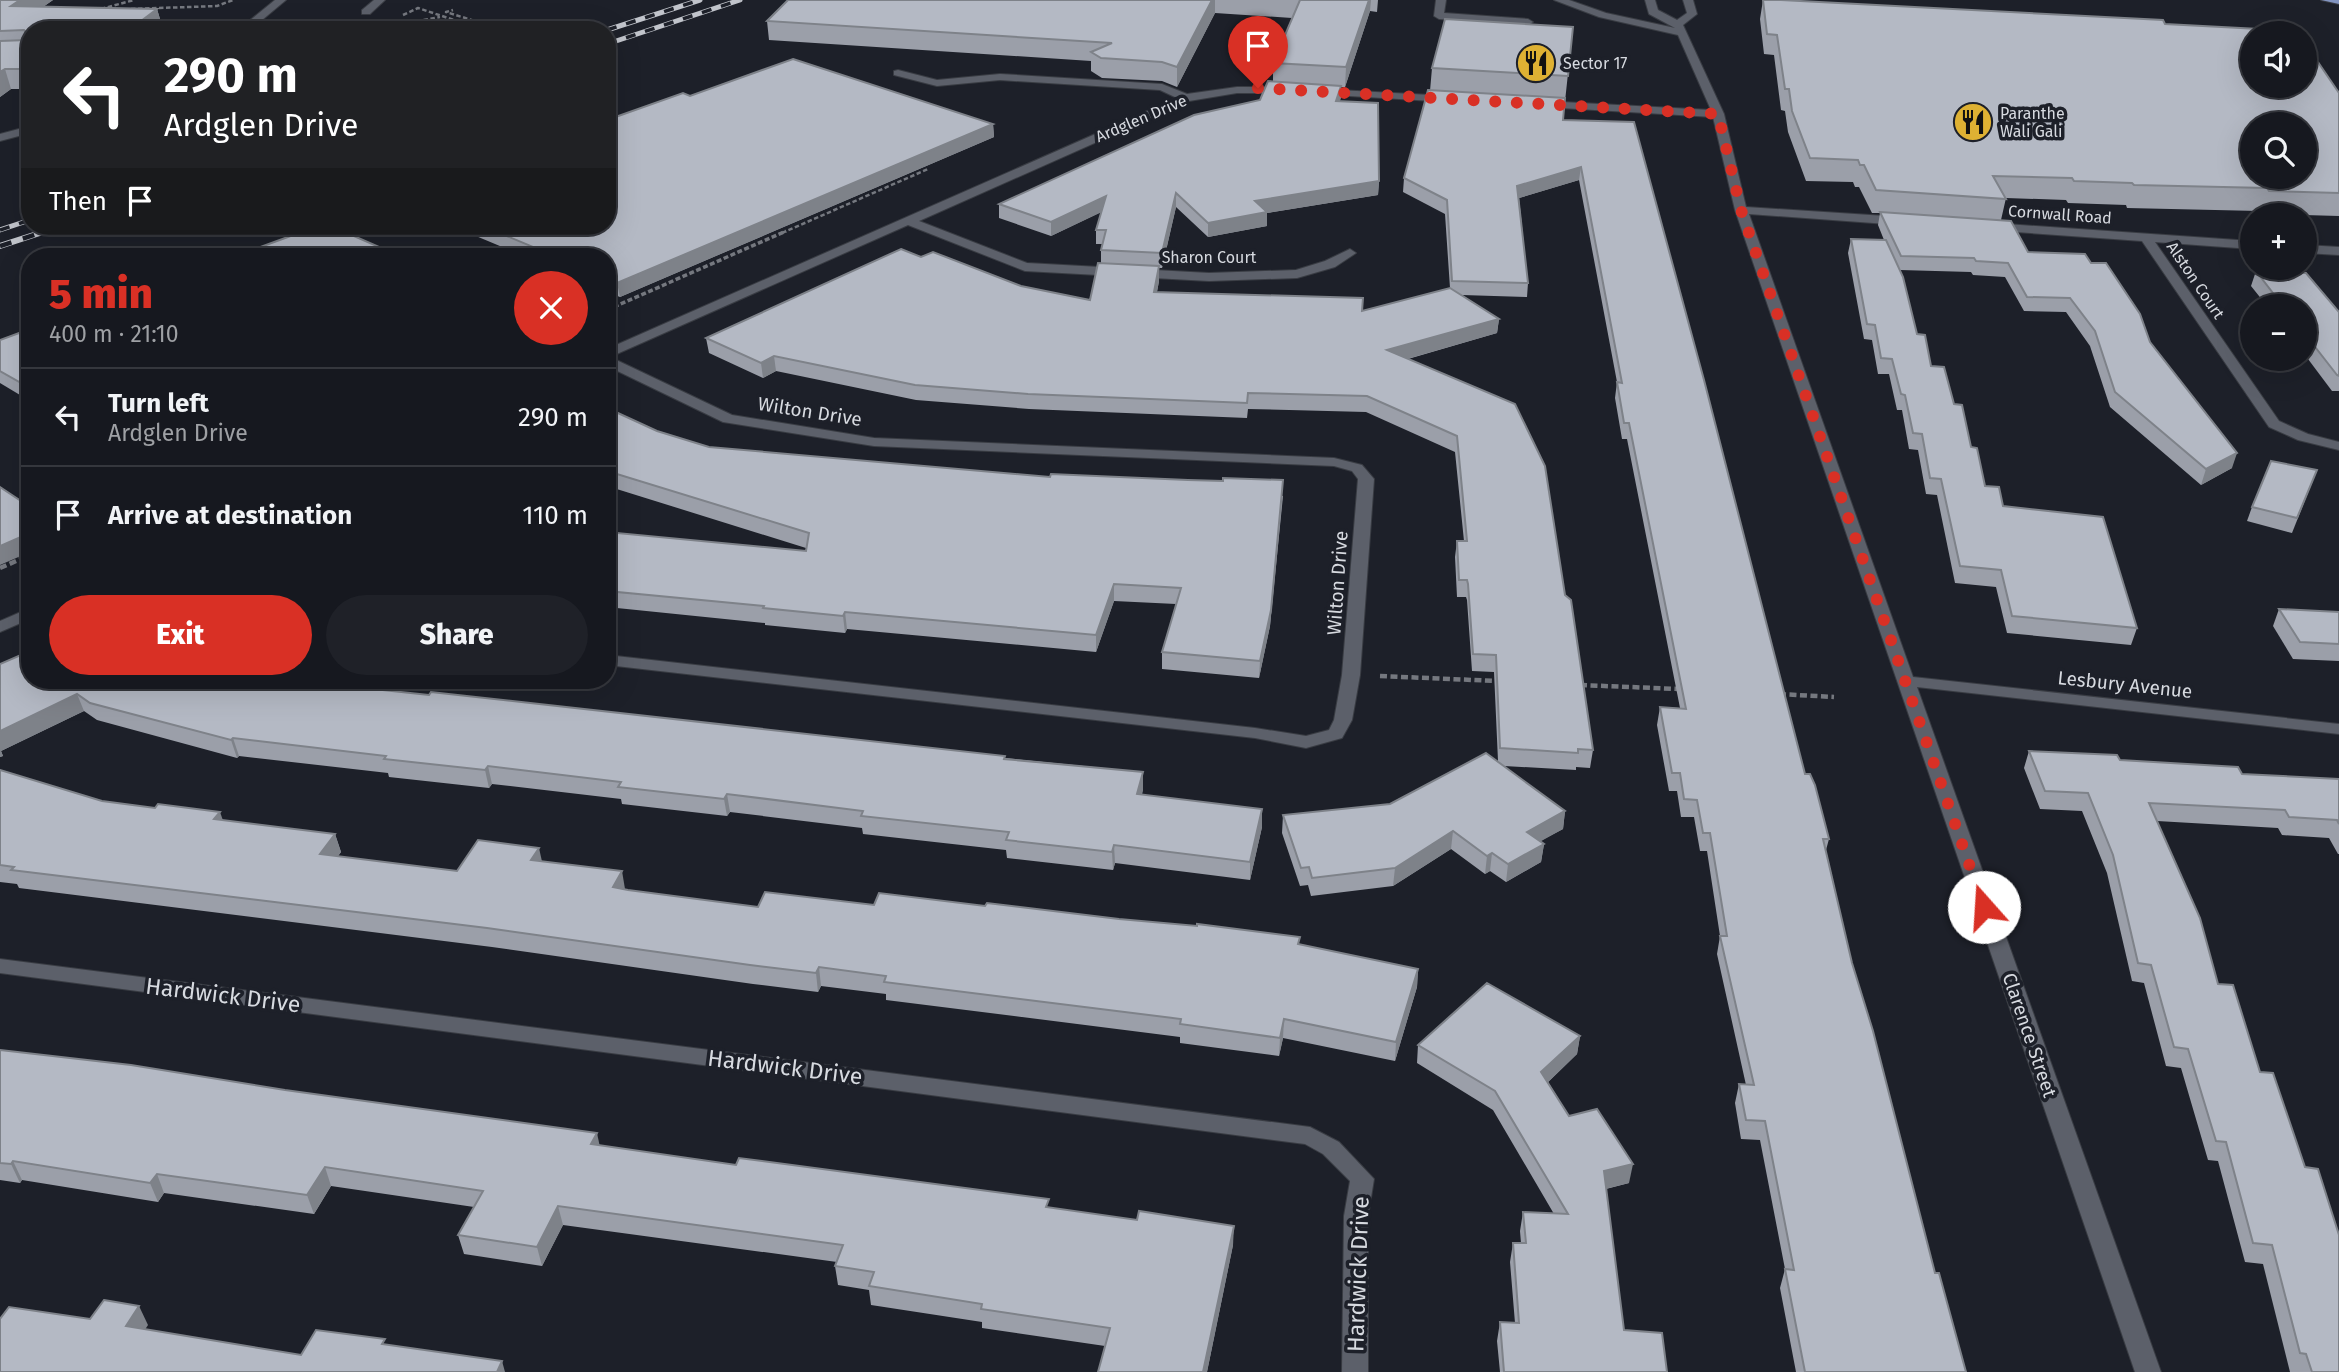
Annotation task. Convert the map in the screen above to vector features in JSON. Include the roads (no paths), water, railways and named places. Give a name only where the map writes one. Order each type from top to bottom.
[{"type":"main road","points":[[2326,0],[2339,1]]},
{"type":"street","points":[[254,21],[281,0]]},
{"type":"street","points":[[366,12],[380,0]]},
{"type":"street","points":[[1441,0],[1439,16],[1528,22]]},
{"type":"street","points":[[1559,0],[1603,15],[1680,28]]},
{"type":"street","points":[[1650,0],[1653,12],[1680,28]]},
{"type":"street","points":[[1680,28],[1692,14],[1688,0]]},
{"type":"street","name":"Clarence Street","points":[[1680,28],[1718,114],[1741,210],[2148,1372]]},
{"type":"street","points":[[898,74],[937,83],[1000,77],[1162,87],[1185,98]]},
{"type":"street","name":"Ardglen Drive","points":[[616,350],[1185,98],[1213,92],[1258,88],[1298,90]]},
{"type":"street","points":[[1311,91],[1458,99]]},
{"type":"street","points":[[1526,103],[1718,114]]},
{"type":"street","points":[[0,138],[21,132]]},
{"type":"street","points":[[1741,210],[1916,222]]},
{"type":"street","name":"Sharon Court","points":[[906,220],[1025,267],[1209,277],[1297,274],[1329,264],[1350,253]]},
{"type":"street","name":"Cornwall Road","points":[[1983,226],[2240,244]]},
{"type":"street","name":"Alston Court","points":[[2145,237],[2274,424],[2303,438],[2339,446]]},
{"type":"street","points":[[2317,250],[2339,251]]},
{"type":"street","name":"Wilton Drive","points":[[616,365],[727,419],[874,442],[1334,462],[1357,468],[1366,479],[1352,675],[1343,720],[1336,734],[1306,742],[1255,733],[616,661]]},
{"type":"street","points":[[0,627],[21,617]]},
{"type":"street","name":"Lesbury Avenue","points":[[1906,681],[2339,729]]},
{"type":"street","name":"Hardwick Drive","points":[[0,966],[1310,1136],[1331,1148],[1362,1180],[1356,1216],[1355,1372]]},
{"type":"railway","points":[[616,27],[700,0]]},
{"type":"railway","points":[[616,41],[740,0]]},
{"type":"railway","points":[[0,230],[21,223]]},
{"type":"railway","points":[[0,246],[34,235]]},
{"type":"place","name":"Sector 17","points":[[1536,63]]},
{"type":"place","name":"Paranthe Wali Gali","points":[[1973,122]]}]
